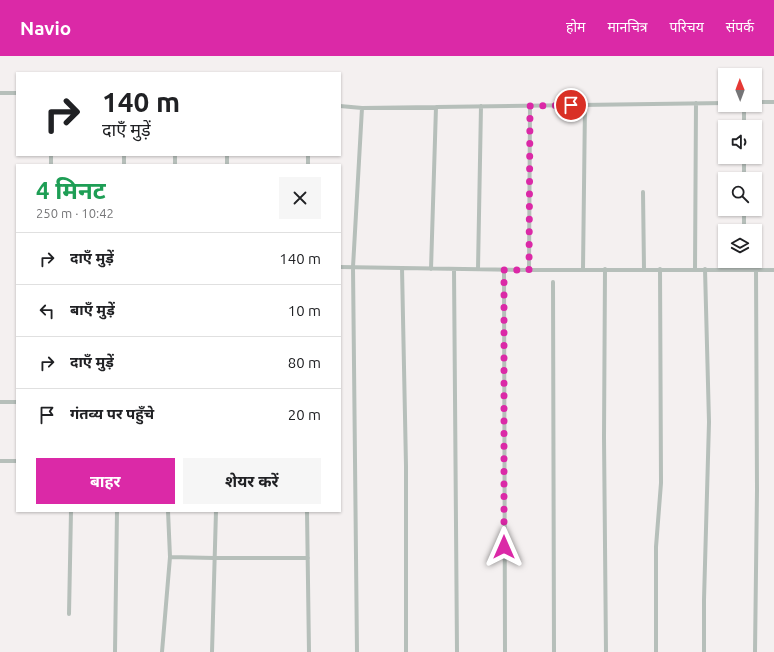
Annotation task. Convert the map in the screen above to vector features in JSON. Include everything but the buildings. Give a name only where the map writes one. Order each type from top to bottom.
[{"type":"street","points":[[0,93],[16,93]]},
{"type":"street","points":[[762,102],[774,102]]},
{"type":"street","points":[[695,269],[696,103]]},
{"type":"street","points":[[341,106],[362,108],[718,103]]},
{"type":"street","points":[[583,269],[585,105]]},
{"type":"street","points":[[478,269],[481,106]]},
{"type":"street","points":[[529,270],[530,106]]},
{"type":"street","points":[[431,269],[436,107]]},
{"type":"street","points":[[358,652],[353,267],[362,108]]},
{"type":"street","points":[[644,192],[644,269]]},
{"type":"street","points":[[341,267],[504,270],[774,270]]},
{"type":"street","points":[[402,268],[406,466],[406,652]]},
{"type":"street","points":[[454,269],[457,652]]},
{"type":"street","points":[[605,269],[604,437],[606,652]]},
{"type":"street","points":[[656,652],[656,546],[660,483],[660,269]]},
{"type":"street","points":[[504,270],[505,652]]},
{"type":"street","points":[[704,652],[709,422],[705,270]]},
{"type":"street","points":[[755,652],[757,490],[756,270]]},
{"type":"street","points":[[553,282],[554,652]]},
{"type":"street","points":[[0,402],[16,402]]},
{"type":"street","points":[[0,461],[16,461]]},
{"type":"street","points":[[69,614],[71,512]]},
{"type":"street","points":[[115,652],[117,512]]},
{"type":"street","points":[[162,652],[170,557],[168,512]]},
{"type":"street","points":[[212,652],[216,512]]},
{"type":"street","points":[[307,512],[309,652]]},
{"type":"street","points":[[170,557],[308,558]]},
{"type":"route","points":[[504,547],[504,270],[529,270],[530,106],[571,105]]}]
